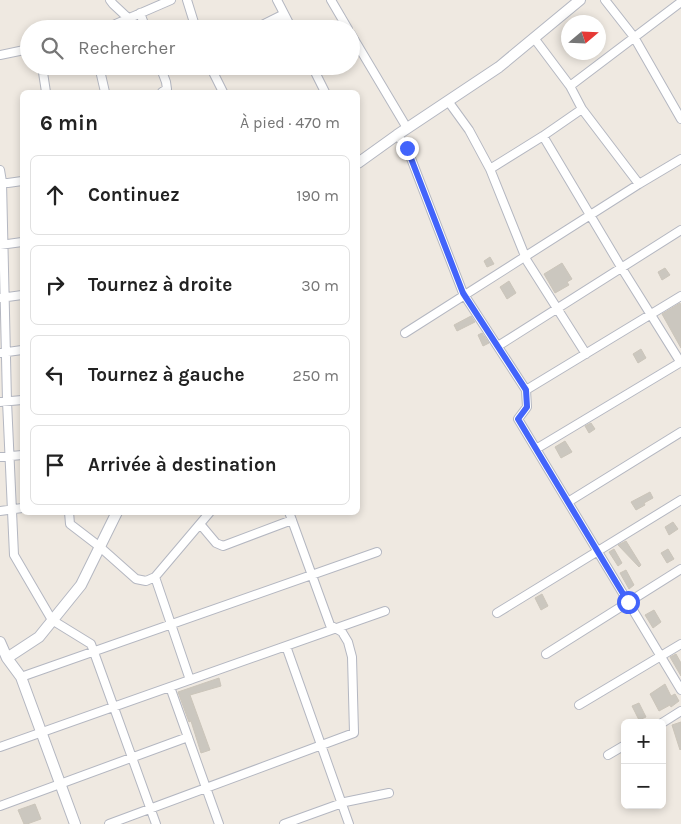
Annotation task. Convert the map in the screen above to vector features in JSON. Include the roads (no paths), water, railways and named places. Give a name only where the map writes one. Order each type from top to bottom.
[{"type":"street","points":[[110,0],[128,18]]},
{"type":"street","points":[[124,20],[171,0]]},
{"type":"street","points":[[187,0],[193,20]]},
{"type":"street","points":[[277,0],[287,20]]},
{"type":"street","points":[[331,0],[343,20]]},
{"type":"street","points":[[360,158],[499,67],[580,0]]},
{"type":"street","points":[[605,0],[634,37],[681,119]]},
{"type":"street","points":[[570,86],[681,2]]},
{"type":"street","points":[[140,13],[143,20]]},
{"type":"street","points":[[272,20],[284,14]]},
{"type":"street","points":[[534,38],[570,86],[582,109],[639,184]]},
{"type":"street","points":[[360,49],[407,128]]},
{"type":"street","points":[[0,55],[20,51]]},
{"type":"street","points":[[43,75],[46,90]]},
{"type":"street","points":[[101,75],[105,90]]},
{"type":"street","points":[[163,75],[167,89],[165,90]]},
{"type":"street","points":[[214,75],[222,90]]},
{"type":"street","points":[[316,75],[324,90]]},
{"type":"street","points":[[448,101],[468,130],[490,169],[527,262],[586,354]]},
{"type":"street","points":[[490,169],[544,136],[582,109]]},
{"type":"street","points":[[397,135],[407,148],[464,295],[526,390],[527,407],[518,419],[681,690]]},
{"type":"street","points":[[536,449],[681,362],[621,267],[544,136]]},
{"type":"street","points":[[405,333],[681,158]]},
{"type":"street","points":[[0,170],[3,402],[9,456],[14,555],[52,620],[91,644],[156,824]]},
{"type":"street","points":[[1,182],[20,181]]},
{"type":"street","points":[[498,346],[681,230]]},
{"type":"street","points":[[2,245],[20,242]]},
{"type":"street","points":[[2,297],[20,295]]},
{"type":"street","points":[[526,390],[681,296]]},
{"type":"street","points":[[3,353],[20,350]]},
{"type":"street","points":[[3,402],[20,400]]},
{"type":"street","points":[[568,502],[681,432]]},
{"type":"street","points":[[0,457],[20,454]]},
{"type":"street","points":[[497,612],[681,500]]},
{"type":"street","points":[[0,511],[20,508]]},
{"type":"street","points":[[69,515],[70,524],[100,547],[136,579],[146,581],[155,577],[208,515]]},
{"type":"street","points":[[4,660],[38,637],[81,585],[116,515]]},
{"type":"street","points":[[108,824],[354,733],[352,657],[348,642],[342,632],[330,625],[290,516],[223,546],[216,543],[200,524]]},
{"type":"street","points":[[21,677],[377,552]]},
{"type":"street","points":[[546,654],[681,569]]},
{"type":"street","points":[[155,577],[190,680]]},
{"type":"street","points":[[0,747],[385,611]]},
{"type":"street","points":[[0,642],[4,660],[21,677],[75,824]]},
{"type":"street","points":[[579,705],[681,644]]},
{"type":"street","points":[[286,646],[349,824]]},
{"type":"street","points":[[170,687],[219,824]]},
{"type":"street","points":[[666,720],[681,711]]},
{"type":"street","points":[[0,806],[188,737]]},
{"type":"street","points":[[608,756],[621,748]]},
{"type":"street","points":[[284,824],[342,803],[389,793]]}]
